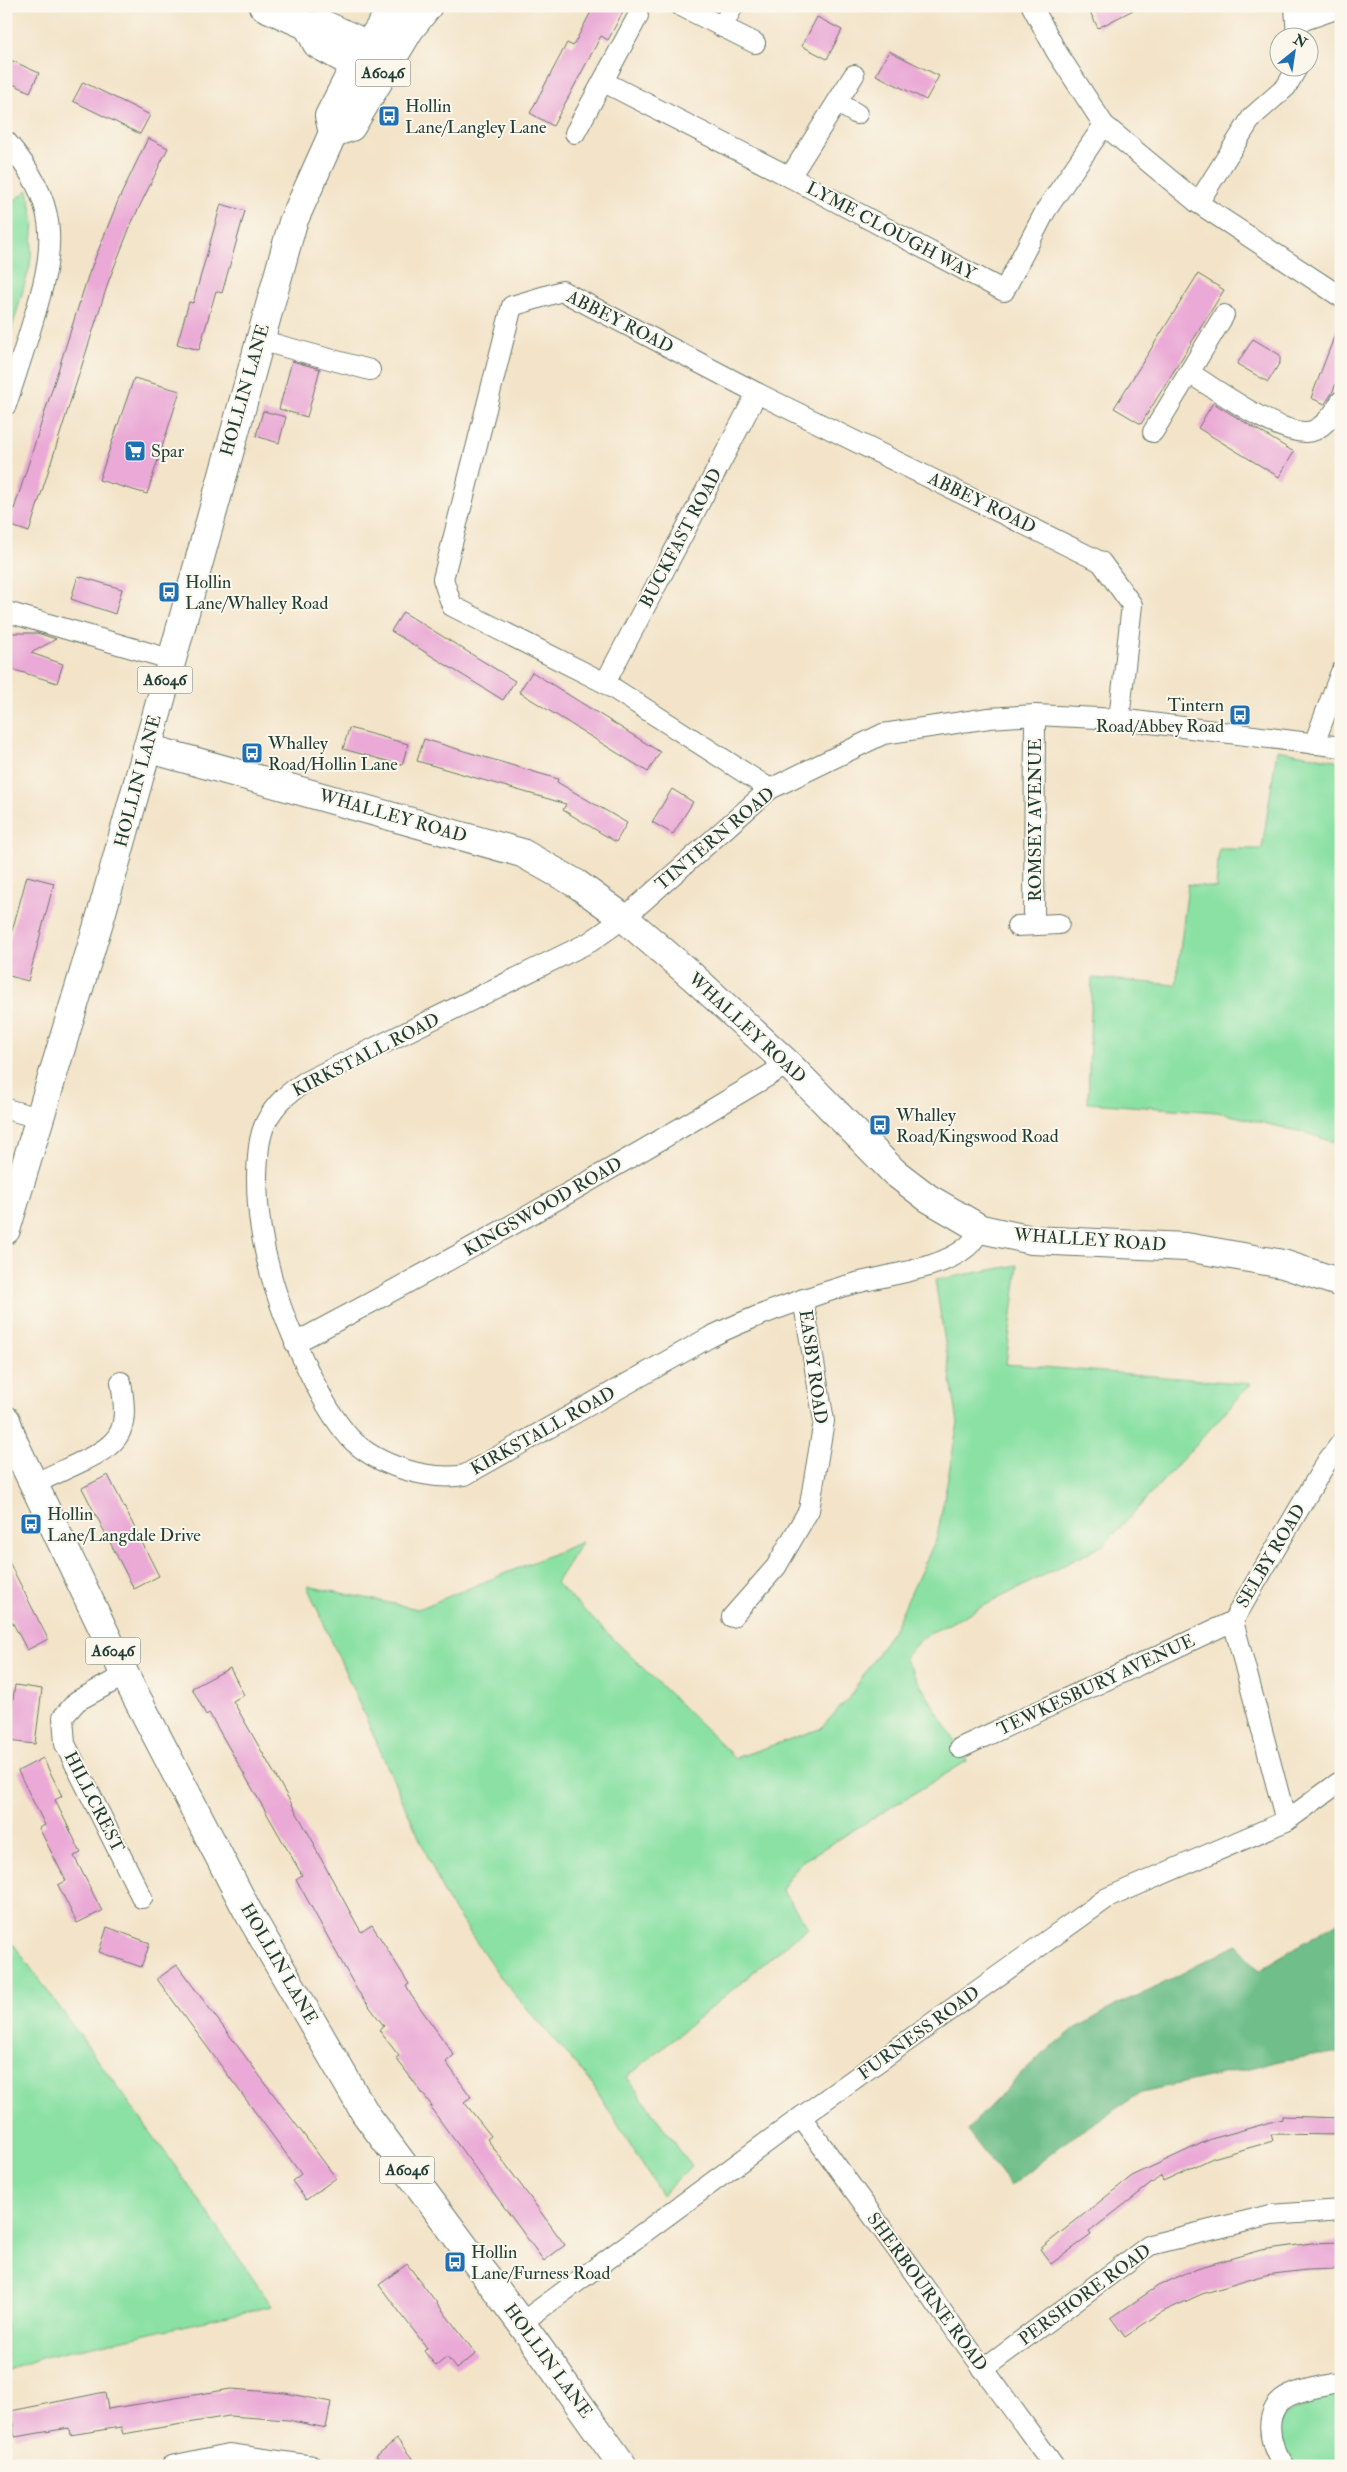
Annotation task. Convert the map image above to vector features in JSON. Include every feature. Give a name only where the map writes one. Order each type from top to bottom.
[{"type":"main road","points":[[263,6],[308,26],[317,44],[361,55],[385,69]]},
{"type":"main road","name":"HOLLIN LANE","points":[[6,1230],[102,912],[170,659],[293,222],[333,133],[329,116],[361,55],[394,6]]},
{"type":"main road","name":"A6046","points":[[333,133],[351,126],[410,29],[428,6]]},
{"type":"main road","name":"WHALLEY ROAD","points":[[147,748],[522,853],[548,866],[577,884],[624,918],[692,976],[788,1064],[894,1172],[928,1198],[981,1229],[1032,1240],[1186,1247],[1283,1264],[1341,1283]]},
{"type":"main road","name":"HOLLIN LANE","points":[[9,1436],[34,1484],[125,1675],[247,1910],[365,2113],[521,2323],[623,2466]]},
{"type":"street","points":[[681,6],[755,43]]},
{"type":"street","points":[[722,27],[733,6]]},
{"type":"street","points":[[1032,6],[1056,51],[1104,125],[1198,202],[1341,297]]},
{"type":"street","points":[[1297,22],[1330,11]]},
{"type":"street","points":[[576,133],[638,16]]},
{"type":"street","points":[[790,177],[854,75]]},
{"type":"street","points":[[1198,202],[1252,117],[1286,87],[1291,78]]},
{"type":"street","name":"LYME CLOUGH WAY","points":[[604,82],[790,177],[1004,292],[1046,210],[1104,125]]},
{"type":"street","points":[[838,103],[857,114]]},
{"type":"street","points":[[6,141],[28,169],[39,191],[50,226],[47,273],[6,405]]},
{"type":"street","name":"ABBEY ROAD","points":[[770,790],[605,683],[452,606],[443,579],[512,306],[562,291],[757,393],[1101,562],[1132,606],[1119,719]]},
{"type":"street","points":[[1153,432],[1224,315]]},
{"type":"street","points":[[259,340],[370,370]]},
{"type":"street","points":[[1189,373],[1281,428],[1307,433],[1324,424],[1341,401]]},
{"type":"street","name":"BUCKFAST ROAD","points":[[605,683],[757,393]]},
{"type":"street","points":[[8,612],[170,659]]},
{"type":"street","points":[[1314,744],[1341,672]]},
{"type":"street","name":"TINTERN ROAD","points":[[624,918],[770,790],[883,734],[989,718],[1035,716],[1119,719],[1341,748]]},
{"type":"street","name":"ROMSEY AVENUE","points":[[1035,716],[1025,925],[1059,924]]},
{"type":"street","name":"KIRKSTALL ROAD","points":[[624,918],[572,952],[304,1082],[289,1092],[275,1107],[265,1124],[258,1152],[259,1215],[273,1285],[295,1344],[321,1396],[351,1439],[399,1468],[415,1473],[447,1478],[465,1475],[710,1337],[741,1322],[803,1299],[882,1276],[921,1269],[965,1248],[981,1229]]},
{"type":"street","name":"KINGSWOOD ROAD","points":[[295,1344],[450,1262],[788,1064]]},
{"type":"street","points":[[6,1110],[39,1118]]},
{"type":"street","name":"EASBY ROAD","points":[[732,1617],[776,1567],[809,1510],[824,1422],[803,1299]]},
{"type":"street","points":[[34,1484],[106,1451],[116,1440],[124,1414],[121,1382]]},
{"type":"street","name":"SELBY ROAD","points":[[1286,1820],[1233,1621],[1326,1463],[1341,1443]]},
{"type":"street","name":"TEWKESBURY AVENUE","points":[[960,1748],[1233,1621]]},
{"type":"street","name":"HILLCREST","points":[[125,1675],[77,1701],[63,1717],[65,1744],[142,1898]]},
{"type":"street","name":"FURNESS ROAD","points":[[521,2323],[801,2117],[1107,1898],[1286,1820],[1341,1782]]},
{"type":"street","name":"SHERBOURNE ROAD","points":[[801,2117],[1054,2466]]},
{"type":"street","name":"PERSHORE ROAD","points":[[983,2369],[1150,2245],[1271,2216],[1341,2210]]},
{"type":"street","points":[[1284,2466],[1274,2452],[1269,2424],[1277,2405],[1290,2395],[1341,2382]]},
{"type":"street","points":[[171,2466],[229,2454],[313,2466]]},
{"type":"green space","points":[[28,190],[34,222],[30,266],[6,349],[6,207]]},
{"type":"green space","points":[[1277,750],[1341,761],[1341,1145],[1306,1133],[1217,1112],[1088,1103],[1092,978],[1176,985],[1188,884],[1216,888],[1219,849],[1262,849]]},
{"type":"green space","points":[[1018,1265],[1006,1364],[1251,1384],[1105,1544],[923,1637],[904,1658],[967,1761],[801,1862],[781,1889],[808,1927],[627,2077],[691,2166],[662,2195],[591,2082],[504,1982],[447,1900],[307,1586],[418,1609],[582,1542],[556,1583],[735,1758],[820,1729],[848,1699],[896,1625],[937,1537],[958,1423],[935,1280]]},
{"type":"green space","points":[[1341,1920],[1341,2052],[1284,2060],[1142,2092],[1072,2137],[1010,2186],[967,2130],[1030,2065],[1073,2030],[1122,2002],[1149,1991],[1237,1944],[1258,1970]]},
{"type":"green space","points":[[6,1934],[175,2166],[272,2306],[44,2357],[6,2371]]},
{"type":"green space","points":[[1337,2390],[1341,2391],[1341,2466],[1296,2466],[1277,2439],[1282,2416]]},
{"type":"building","points":[[594,6],[626,6],[608,40],[601,36],[553,126],[530,113],[567,43],[573,46]]},
{"type":"building","points":[[1087,6],[1141,6],[1098,28]]},
{"type":"building","points":[[817,17],[842,30],[827,59],[802,46]]},
{"type":"building","points":[[889,51],[939,76],[926,100],[876,75]]},
{"type":"building","points":[[6,58],[39,73],[30,92],[6,81]]},
{"type":"building","points":[[83,82],[150,115],[140,134],[73,101]]},
{"type":"building","points":[[148,138],[168,148],[132,222],[109,280],[29,532],[9,525],[88,276],[118,201]]},
{"type":"building","points":[[221,204],[245,211],[222,293],[216,291],[199,350],[177,344],[189,302],[193,303]]},
{"type":"building","points":[[1198,274],[1224,290],[1141,424],[1114,408]]},
{"type":"building","points":[[1339,324],[1341,372],[1325,404],[1311,398]]},
{"type":"building","points":[[1253,339],[1280,355],[1280,362],[1268,382],[1237,364]]},
{"type":"building","points":[[292,361],[320,369],[307,417],[279,409]]},
{"type":"building","name":"Spar","points":[[134,378],[180,391],[147,494],[99,480]]},
{"type":"building","points":[[1213,403],[1294,452],[1279,477],[1198,428]]},
{"type":"building","points":[[263,411],[286,417],[279,443],[256,436]]},
{"type":"building","points":[[78,576],[122,589],[115,614],[71,599]]},
{"type":"building","points":[[403,612],[515,681],[503,700],[391,631]]},
{"type":"building","points":[[6,633],[37,633],[56,639],[31,653],[63,664],[57,683],[8,668]]},
{"type":"building","points":[[532,672],[660,752],[648,772],[519,692]]},
{"type":"building","points":[[349,728],[408,744],[402,765],[343,749]]},
{"type":"building","points":[[424,739],[558,779],[557,782],[627,823],[616,842],[563,810],[566,804],[417,761]]},
{"type":"building","points":[[672,789],[693,802],[673,834],[652,822]]},
{"type":"building","points":[[27,876],[54,883],[28,981],[6,975],[6,953]]},
{"type":"building","points":[[108,1475],[159,1576],[134,1589],[82,1488]]},
{"type":"building","points":[[6,1556],[48,1639],[27,1650],[6,1610]]},
{"type":"building","points":[[230,1668],[244,1695],[233,1701],[315,1845],[361,1932],[372,1925],[409,1984],[406,1986],[411,1995],[454,2055],[446,2062],[471,2097],[464,2102],[491,2136],[487,2139],[565,2245],[544,2261],[396,2058],[399,2056],[379,2030],[384,2026],[357,1990],[296,1879],[302,1875],[209,1713],[206,1715],[192,1688]]},
{"type":"building","points":[[15,1685],[42,1689],[35,1744],[7,1741]]},
{"type":"building","points":[[43,1758],[62,1796],[55,1800],[81,1853],[74,1856],[102,1911],[77,1923],[58,1885],[66,1881],[39,1828],[45,1825],[18,1771]]},
{"type":"building","points":[[107,1927],[150,1943],[141,1967],[99,1952]]},
{"type":"building","points":[[177,1965],[336,2178],[306,2200],[292,2181],[301,2174],[157,1979]]},
{"type":"building","points":[[1282,2116],[1341,2118],[1341,2135],[1271,2134],[1273,2141],[1213,2158],[1163,2181],[1161,2176],[1089,2232],[1091,2235],[1051,2264],[1040,2249],[1132,2176],[1211,2139],[1282,2119]]},
{"type":"building","points":[[1341,2242],[1341,2269],[1306,2270],[1265,2275],[1202,2294],[1160,2313],[1125,2337],[1111,2318],[1158,2286],[1197,2268],[1261,2250],[1312,2243]]},
{"type":"building","points":[[407,2264],[476,2354],[456,2369],[447,2357],[436,2366],[424,2351],[427,2348],[379,2285]]},
{"type":"building","points":[[231,2389],[285,2393],[331,2402],[326,2428],[288,2420],[229,2416],[123,2434],[121,2427],[70,2435],[69,2428],[15,2437],[11,2411],[105,2392],[108,2409]]},
{"type":"building","points":[[397,2439],[418,2466],[384,2466],[376,2456]]},
{"type":"place","name":"Hollin Lane/Langley Lane","points":[[389,116]]},
{"type":"place","name":"Spar","points":[[135,451]]},
{"type":"place","name":"Hollin Lane/Whalley Road","points":[[169,592]]},
{"type":"place","name":"Tintern Road/Abbey Road","points":[[1240,715]]},
{"type":"place","name":"Whalley Road/Hollin Lane","points":[[252,753]]},
{"type":"place","name":"Whalley Road/Kingswood Road","points":[[880,1125]]},
{"type":"place","name":"Hollin Lane/Langdale Drive","points":[[31,1524]]},
{"type":"place","name":"Hollin Lane/Furness Road","points":[[455,2262]]}]
